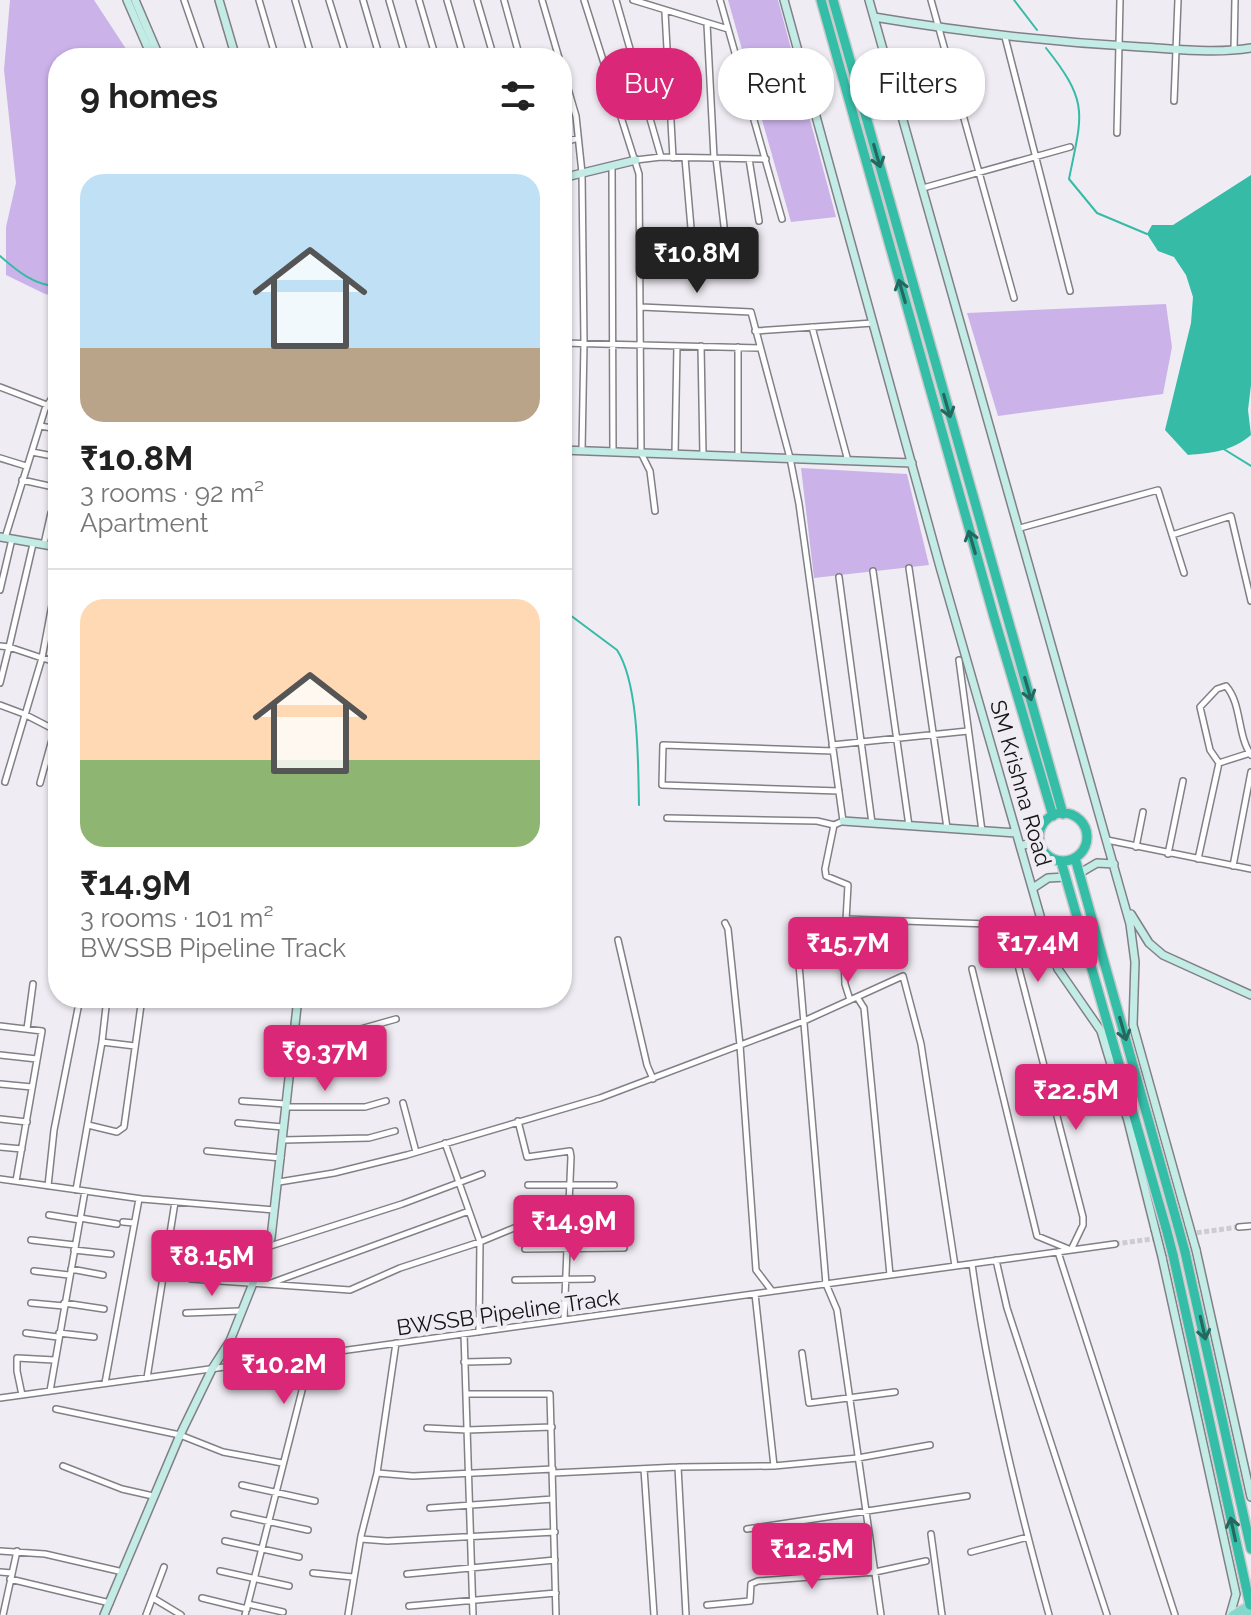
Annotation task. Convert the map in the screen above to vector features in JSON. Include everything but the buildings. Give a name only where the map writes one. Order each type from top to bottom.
[{"type":"highway","name":"SM Krishna Road","points":[[821,0],[994,617],[1058,815]]},
{"type":"highway","name":"SM Krishna Road","points":[[833,0],[1006,614],[1058,815]]},
{"type":"highway","points":[[1058,815],[1077,818],[1086,830],[1086,845],[1075,858],[1061,861],[1045,853],[1039,841],[1042,825],[1058,815]]},
{"type":"highway","name":"SM Krishna Road","points":[[1075,858],[1190,1251],[1251,1549]]},
{"type":"highway","name":"SM Krishna Road","points":[[1061,861],[1163,1231],[1250,1605]]},
{"type":"main road","points":[[994,617],[1006,614]]},
{"type":"main road","points":[[1232,1615],[1250,1605]]},
{"type":"street","points":[[127,0],[148,48]]},
{"type":"street","points":[[135,0],[156,48]]},
{"type":"street","points":[[184,0],[201,48]]},
{"type":"street","points":[[219,0],[233,48]]},
{"type":"street","points":[[259,0],[273,48]]},
{"type":"street","points":[[295,0],[309,48]]},
{"type":"street","points":[[329,0],[344,48]]},
{"type":"street","points":[[363,0],[377,48]]},
{"type":"street","points":[[389,0],[403,48]]},
{"type":"street","points":[[419,0],[433,48]]},
{"type":"street","points":[[447,0],[461,48]]},
{"type":"street","points":[[477,0],[491,48]]},
{"type":"street","points":[[504,0],[517,48]]},
{"type":"street","points":[[542,0],[556,48]]},
{"type":"street","points":[[584,0],[639,174],[641,453],[650,471],[655,511]]},
{"type":"street","points":[[616,0],[661,157]]},
{"type":"street","points":[[633,0],[728,30]]},
{"type":"street","points":[[720,0],[782,219]]},
{"type":"street","name":"SM Krishna Road","points":[[784,0],[1043,926],[1058,969],[1099,1027],[1163,1231],[1236,1594],[1232,1615]]},
{"type":"street","name":"SM Krishna Road","points":[[869,0],[1124,903],[1134,952],[1133,1025],[1183,1228]]},
{"type":"street","points":[[931,0],[1014,298]]},
{"type":"street","points":[[1117,133],[1120,0]]},
{"type":"street","points":[[1174,101],[1178,0]]},
{"type":"street","points":[[1234,51],[1235,0]]},
{"type":"street","points":[[665,12],[673,158]]},
{"type":"street","points":[[874,17],[1005,37],[1176,49],[1234,51],[1251,48]]},
{"type":"street","points":[[707,24],[715,158],[724,226]]},
{"type":"street","points":[[1005,37],[1070,291]]},
{"type":"street","points":[[572,102],[582,173],[582,450]]},
{"type":"street","points":[[572,140],[578,138]]},
{"type":"street","points":[[923,188],[1070,147]]},
{"type":"street","points":[[572,176],[661,157],[766,159]]},
{"type":"street","points":[[685,158],[691,228]]},
{"type":"street","points":[[749,159],[759,221]]},
{"type":"street","points":[[612,166],[613,452]]},
{"type":"street","points":[[641,307],[751,312],[790,458],[799,504],[843,821]]},
{"type":"street","points":[[755,331],[873,323]]},
{"type":"street","points":[[812,327],[848,461]]},
{"type":"street","points":[[572,343],[760,348]]},
{"type":"street","points":[[675,454],[677,346]]},
{"type":"street","points":[[701,346],[703,455]]},
{"type":"street","points":[[738,347],[738,456]]},
{"type":"street","points":[[0,387],[47,405],[6,538],[0,590]]},
{"type":"street","points":[[40,426],[48,427]]},
{"type":"street","points":[[572,450],[912,463]]},
{"type":"street","points":[[32,452],[48,455]]},
{"type":"street","points":[[0,458],[26,466]]},
{"type":"street","points":[[22,480],[48,486]]},
{"type":"street","points":[[1020,528],[1158,490],[1184,573]]},
{"type":"street","points":[[1172,535],[1231,516],[1251,601]]},
{"type":"street","points":[[44,545],[48,527]]},
{"type":"street","points":[[6,538],[48,546]]},
{"type":"street","points":[[0,683],[33,544]]},
{"type":"street","points":[[909,568],[947,828]]},
{"type":"street","points":[[873,571],[909,826]]},
{"type":"street","points":[[839,577],[872,823]]},
{"type":"street","points":[[5,782],[48,633]]},
{"type":"street","points":[[0,646],[48,660]]},
{"type":"street","points":[[959,660],[982,831]]},
{"type":"street","points":[[1198,859],[1219,763],[1210,750],[1200,707],[1222,686],[1229,687],[1233,695],[1245,746],[1251,753],[1219,763]]},
{"type":"street","points":[[0,705],[48,726]]},
{"type":"street","points":[[839,791],[662,785],[663,745],[832,748],[860,742],[968,731]]},
{"type":"street","points":[[40,783],[48,758]]},
{"type":"street","points":[[1233,866],[1251,772]]},
{"type":"street","points":[[1168,854],[1183,781]]},
{"type":"street","points":[[1136,847],[1143,812]]},
{"type":"street","points":[[667,818],[817,821],[834,825],[843,821],[1016,833]]},
{"type":"street","points":[[834,825],[825,869],[826,876],[848,885],[845,984],[850,1000]]},
{"type":"street","points":[[1107,840],[1251,869]]},
{"type":"street","points":[[1020,846],[1039,841]]},
{"type":"street","points":[[1080,873],[1092,865],[1114,864]]},
{"type":"street","points":[[1033,888],[1048,878],[1066,877]]},
{"type":"street","points":[[1124,903],[1149,943],[1163,955],[1251,995]]},
{"type":"street","points":[[846,919],[1043,926]]},
{"type":"street","points":[[725,923],[740,1045],[756,1270],[772,1291]]},
{"type":"street","points":[[796,929],[826,1284],[837,1310],[881,1615]]},
{"type":"street","points":[[618,940],[653,1079]]},
{"type":"street","points":[[972,969],[1037,1236],[1071,1250],[1083,1225],[1083,1217],[1018,965]]},
{"type":"street","points":[[279,1182],[334,1173],[416,1152],[600,1098],[804,1021],[903,976],[921,1044],[955,1266]]},
{"type":"street","points":[[27,1029],[33,984]]},
{"type":"street","points":[[857,997],[864,1008],[890,1275]]},
{"type":"street","points":[[48,1186],[54,1130],[78,1008]]},
{"type":"street","points":[[76,1190],[106,1008]]},
{"type":"street","points":[[88,1125],[122,1131],[141,1008]]},
{"type":"street","points":[[107,1615],[153,1496],[212,1369],[230,1341],[267,1247],[282,1158],[284,1106],[297,1008]]},
{"type":"street","points":[[292,1041],[343,1034],[396,1019]]},
{"type":"street","points":[[0,1026],[42,1031],[16,1181]]},
{"type":"street","points":[[102,1042],[135,1046]]},
{"type":"street","points":[[0,1055],[37,1059]]},
{"type":"street","points":[[288,1070],[373,1068]]},
{"type":"street","points":[[0,1084],[32,1087]]},
{"type":"street","points":[[242,1101],[284,1106],[365,1107],[386,1101]]},
{"type":"street","points":[[403,1103],[416,1152]]},
{"type":"street","points":[[0,1119],[27,1122]]},
{"type":"street","points":[[518,1121],[527,1157],[570,1151],[568,1281],[564,1320]]},
{"type":"street","points":[[238,1123],[283,1127]]},
{"type":"street","points":[[283,1140],[369,1138],[395,1131]]},
{"type":"street","points":[[445,1143],[480,1242],[479,1332]]},
{"type":"street","points":[[0,1147],[22,1149]]},
{"type":"street","points":[[207,1151],[282,1158]]},
{"type":"street","points":[[197,1242],[267,1247],[402,1204],[482,1174]]},
{"type":"street","points":[[0,1179],[139,1199],[275,1210]]},
{"type":"street","points":[[528,1185],[614,1185]]},
{"type":"street","points":[[50,1391],[85,1191]]},
{"type":"street","points":[[105,1383],[139,1199]]},
{"type":"street","points":[[147,1378],[175,1202]]},
{"type":"street","points":[[267,1285],[290,1274],[469,1211]]},
{"type":"street","points":[[49,1215],[134,1223]]},
{"type":"street","points":[[532,1216],[614,1218]]},
{"type":"street","points":[[1239,1227],[1251,1226]]},
{"type":"street","points":[[191,1279],[350,1290],[400,1268],[514,1228]]},
{"type":"street","points":[[1163,1231],[1183,1228]]},
{"type":"street","points":[[31,1240],[111,1254]]},
{"type":"street","name":"BWSSB Pipeline Track","points":[[0,1398],[1115,1244]]},
{"type":"street","points":[[525,1249],[624,1248]]},
{"type":"street","name":"SM Krishna Road","points":[[1190,1251],[1251,1497]]},
{"type":"street","points":[[1058,1252],[1175,1615]]},
{"type":"street","points":[[996,1260],[1007,1308],[1107,1615]]},
{"type":"street","points":[[972,1264],[979,1314],[1028,1537],[1049,1615]]},
{"type":"street","points":[[34,1271],[103,1275]]},
{"type":"street","points":[[515,1280],[592,1279]]},
{"type":"street","points":[[755,1294],[774,1466]]},
{"type":"street","points":[[31,1303],[104,1309]]},
{"type":"street","points":[[186,1313],[240,1311]]},
{"type":"street","points":[[26,1333],[94,1337]]},
{"type":"street","points":[[464,1334],[473,1615]]},
{"type":"street","points":[[348,1615],[353,1577],[377,1473],[396,1343]]},
{"type":"street","points":[[802,1353],[809,1403],[895,1392]]},
{"type":"street","points":[[247,1609],[311,1355]]},
{"type":"street","points":[[22,1395],[17,1358],[54,1360]]},
{"type":"street","points":[[464,1362],[508,1361]]},
{"type":"street","points":[[466,1394],[550,1394],[556,1615]]},
{"type":"street","points":[[56,1409],[180,1435],[223,1452],[282,1463]]},
{"type":"street","points":[[427,1428],[552,1427]]},
{"type":"street","points":[[377,1473],[413,1476],[774,1466],[858,1458],[930,1445]]},
{"type":"street","points":[[63,1466],[122,1489],[153,1496]]},
{"type":"street","points":[[678,1467],[686,1615]]},
{"type":"street","points":[[644,1469],[654,1615]]},
{"type":"street","points":[[242,1485],[315,1501]]},
{"type":"street","points":[[747,1529],[967,1496]]},
{"type":"street","points":[[430,1508],[553,1499]]},
{"type":"street","points":[[234,1514],[308,1530]]},
{"type":"street","points":[[361,1539],[387,1541],[555,1532]]},
{"type":"street","points":[[931,1534],[942,1615]]},
{"type":"street","points":[[971,1552],[1028,1537]]},
{"type":"street","points":[[225,1541],[299,1557]]},
{"type":"street","points":[[0,1551],[89,1562],[123,1572]]},
{"type":"street","points":[[3,1615],[3,1598],[17,1551]]},
{"type":"street","points":[[407,1574],[555,1560]]},
{"type":"street","points":[[707,1605],[750,1601],[751,1584],[758,1581],[875,1572],[926,1561]]},
{"type":"street","points":[[146,1615],[164,1567]]},
{"type":"street","points":[[220,1571],[289,1586]]},
{"type":"street","points":[[0,1572],[110,1603]]},
{"type":"street","points":[[313,1573],[353,1577]]},
{"type":"street","points":[[409,1606],[556,1593]]},
{"type":"street","points":[[153,1598],[181,1615]]},
{"type":"street","points":[[202,1598],[247,1609],[283,1612]]},
{"type":"shaded area","points":[[10,0],[94,0],[125,48],[48,48],[48,294],[6,275],[6,227],[16,183],[4,70]]},
{"type":"shaded area","points":[[728,0],[778,0],[791,48],[742,48]]},
{"type":"shaded area","points":[[762,120],[810,120],[836,217],[791,222]]},
{"type":"shaded area","points":[[1251,175],[1251,385],[1248,410],[1251,435],[1229,448],[1188,455],[1165,430],[1191,323],[1193,297],[1186,275],[1174,257],[1158,251],[1147,234],[1152,225],[1173,225]]},
{"type":"shaded area","points":[[1166,304],[1172,347],[1163,394],[998,416],[967,313]]},
{"type":"shaded area","points":[[801,468],[907,474],[929,565],[814,578]]},
{"type":"waterway","points":[[1014,0],[1037,30]]},
{"type":"waterway","points":[[1046,48],[1070,83],[1079,110],[1069,179],[1097,213],[1147,234]]},
{"type":"waterway","points":[[0,256],[20,272],[48,284]]},
{"type":"waterway","points":[[1222,448],[1251,466]]},
{"type":"waterway","points":[[572,616],[617,650],[624,665],[636,724],[639,805]]},
{"type":"tunnel","points":[[1115,1244],[1239,1227]]}]
